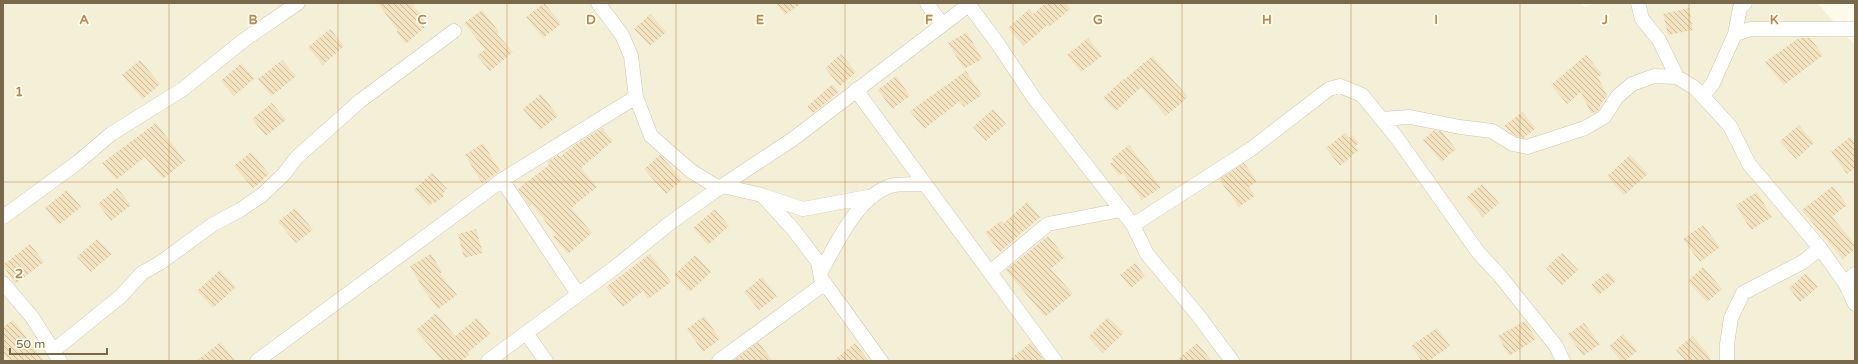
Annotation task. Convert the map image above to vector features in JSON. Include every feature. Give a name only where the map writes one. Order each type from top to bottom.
[{"type":"street","points":[[3,217],[77,163],[111,134],[183,89],[244,40],[298,3]]},
{"type":"street","points":[[598,3],[622,35],[631,56],[636,97],[651,136],[691,171],[720,187],[762,195],[803,209],[873,196]]},
{"type":"street","points":[[927,3],[942,25]]},
{"type":"street","points":[[1638,3],[1642,19],[1659,40],[1677,77]]},
{"type":"street","points":[[1703,96],[1713,83],[1735,34],[1740,8],[1745,3]]},
{"type":"street","points":[[488,361],[670,223],[720,187],[793,139],[970,4],[1034,98],[1133,225],[1147,254],[1197,314],[1232,361]]},
{"type":"street","points":[[1735,34],[1751,29],[1855,29]]},
{"type":"street","points":[[3,284],[32,318],[57,356],[121,296],[142,273],[160,263],[212,225],[240,210],[262,194],[284,174],[297,157],[360,101],[454,31]]},
{"type":"street","points":[[1381,119],[1410,117],[1460,127],[1492,131],[1513,144],[1527,147],[1585,128],[1604,117],[1618,97],[1632,84],[1654,76],[1677,77],[1695,88],[1730,126],[1749,164],[1820,248],[1850,279],[1855,304]]},
{"type":"street","points":[[1133,225],[1251,149],[1329,88],[1340,86],[1362,95],[1478,252],[1500,276],[1556,346],[1564,361]]},
{"type":"street","points":[[856,90],[1055,361]]},
{"type":"street","points":[[257,361],[502,180],[636,97]]},
{"type":"street","points":[[502,180],[578,294]]},
{"type":"street","points":[[719,361],[823,278],[853,215],[873,196],[891,186],[924,184]]},
{"type":"street","points":[[762,195],[793,229],[818,262],[823,278],[881,361]]},
{"type":"street","points":[[990,272],[1048,224],[1121,210]]},
{"type":"street","points":[[1727,361],[1727,344],[1731,318],[1743,293],[1803,262],[1820,248]]},
{"type":"street","points":[[526,333],[546,361]]},
{"type":"shaded area","points":[[3,3],[1580,3],[1585,7],[1596,3],[1817,3],[1855,45],[1855,361],[3,361]]},
{"type":"building","points":[[378,3],[411,3],[425,20],[422,22],[425,27],[406,44],[396,32],[398,31]]},
{"type":"building","points":[[544,3],[561,24],[543,38],[526,17]]},
{"type":"building","points":[[776,3],[802,3],[785,15]]},
{"type":"building","points":[[1046,3],[1065,3],[1070,9],[1049,27],[1047,25],[1024,46],[1008,28],[1029,9],[1033,14]]},
{"type":"building","points":[[1689,8],[1693,30],[1668,35],[1663,14]]},
{"type":"building","points":[[482,10],[499,32],[497,34],[513,52],[490,71],[477,56],[485,49],[464,23]]},
{"type":"building","points":[[650,14],[666,32],[650,46],[634,29]]},
{"type":"building","points":[[330,29],[344,46],[323,65],[308,47]]},
{"type":"building","points":[[967,32],[982,59],[964,69],[948,43]]},
{"type":"building","points":[[1088,38],[1102,56],[1081,72],[1067,55]]},
{"type":"building","points":[[1799,38],[1810,38],[1823,55],[1784,85],[1765,62]]},
{"type":"building","points":[[841,54],[856,72],[840,86],[825,68]]},
{"type":"building","points":[[1586,55],[1602,74],[1598,77],[1607,96],[1598,111],[1591,114],[1581,92],[1567,104],[1551,85]]},
{"type":"building","points":[[1152,56],[1188,97],[1166,116],[1141,87],[1116,111],[1103,98],[1123,79],[1124,80]]},
{"type":"building","points":[[140,60],[160,84],[143,99],[122,75]]},
{"type":"building","points":[[282,60],[296,76],[272,96],[258,79]]},
{"type":"building","points":[[241,63],[254,79],[234,96],[221,81]]},
{"type":"building","points":[[966,71],[982,95],[964,107],[960,101],[924,129],[910,111]]},
{"type":"building","points":[[896,76],[910,96],[892,109],[878,90]]},
{"type":"building","points":[[832,84],[839,92],[813,113],[807,107]]},
{"type":"building","points":[[541,94],[558,116],[540,130],[523,109]]},
{"type":"building","points":[[272,103],[286,120],[266,136],[252,119]]},
{"type":"building","points":[[993,109],[1006,124],[986,141],[973,127]]},
{"type":"building","points":[[1522,112],[1536,128],[1524,138],[1516,136],[1504,126]]},
{"type":"building","points":[[156,123],[185,161],[163,179],[145,157],[116,180],[102,163]]},
{"type":"building","points":[[1799,125],[1814,143],[1796,159],[1780,141]]},
{"type":"building","points":[[602,128],[613,141],[581,168],[597,187],[571,208],[592,233],[568,254],[553,237],[556,235],[532,204],[530,206],[518,189],[549,165],[547,162],[558,155],[560,157],[572,147]]},
{"type":"building","points":[[1434,130],[1442,132],[1456,149],[1442,162],[1423,140]]},
{"type":"building","points":[[1345,133],[1349,138],[1352,135],[1359,143],[1355,146],[1359,150],[1340,166],[1326,148]]},
{"type":"building","points":[[1850,137],[1855,143],[1855,168],[1847,174],[1831,152]]},
{"type":"building","points":[[483,143],[500,171],[482,183],[465,155]]},
{"type":"building","points":[[1129,145],[1161,187],[1142,200],[1123,173],[1119,176],[1110,164],[1114,161],[1112,158]]},
{"type":"building","points":[[251,152],[269,174],[253,188],[234,166]]},
{"type":"building","points":[[660,155],[682,180],[666,194],[644,169]]},
{"type":"building","points":[[1630,155],[1648,174],[1624,195],[1607,176]]},
{"type":"building","points":[[1244,163],[1257,181],[1249,187],[1255,196],[1239,207],[1219,179]]},
{"type":"building","points":[[432,173],[447,189],[442,194],[444,196],[429,206],[414,190]]},
{"type":"building","points":[[1482,184],[1499,203],[1483,217],[1466,198]]},
{"type":"building","points":[[1833,186],[1847,205],[1832,217],[1855,244],[1855,249],[1843,259],[1802,210]]},
{"type":"building","points":[[117,188],[131,205],[111,221],[98,204]]},
{"type":"building","points":[[67,190],[81,207],[59,225],[45,208]]},
{"type":"building","points":[[1757,192],[1772,217],[1751,230],[1736,205]]},
{"type":"building","points":[[1027,202],[1040,217],[1000,252],[985,233],[1001,221],[1003,224]]},
{"type":"building","points":[[295,208],[313,230],[296,243],[278,222]]},
{"type":"building","points":[[715,209],[729,226],[708,245],[693,228]]},
{"type":"building","points":[[1703,225],[1720,247],[1700,262],[1683,239]]},
{"type":"building","points":[[476,229],[483,253],[464,258],[458,234]]},
{"type":"building","points":[[1048,236],[1065,257],[1051,269],[1073,294],[1045,317],[1006,270]]},
{"type":"building","points":[[97,239],[112,254],[91,272],[77,257]]},
{"type":"building","points":[[30,244],[44,262],[15,284],[3,265]]},
{"type":"building","points":[[1562,253],[1578,270],[1562,285],[1546,268]]},
{"type":"building","points":[[431,254],[442,272],[440,273],[457,295],[438,309],[424,290],[410,266]]},
{"type":"building","points":[[650,254],[671,282],[648,299],[643,291],[623,307],[606,287]]},
{"type":"building","points":[[695,255],[711,272],[690,292],[674,275]]},
{"type":"building","points":[[1135,263],[1145,276],[1131,288],[1120,275]]},
{"type":"building","points":[[1703,267],[1722,289],[1707,302],[1688,281]]},
{"type":"building","points":[[220,270],[236,287],[213,308],[197,291]]},
{"type":"building","points":[[1608,272],[1616,281],[1599,295],[1591,285]]},
{"type":"building","points":[[1806,273],[1818,287],[1800,302],[1789,288]]},
{"type":"building","points":[[762,277],[777,296],[759,310],[744,292]]},
{"type":"building","points":[[436,313],[455,336],[477,318],[490,334],[467,353],[469,355],[461,361],[442,361],[416,330]]},
{"type":"building","points":[[704,316],[720,339],[703,352],[687,329]]},
{"type":"building","points":[[1108,317],[1124,333],[1103,353],[1088,337]]},
{"type":"building","points":[[13,320],[44,361],[9,361],[3,353],[3,327]]},
{"type":"building","points":[[1525,321],[1536,339],[1509,356],[1498,336]]},
{"type":"building","points":[[1584,323],[1600,344],[1583,356],[1568,334]]},
{"type":"building","points":[[1437,328],[1450,346],[1429,361],[1422,361],[1411,346]]},
{"type":"building","points":[[1623,334],[1637,351],[1625,361],[1621,361],[1609,346]]},
{"type":"building","points":[[1692,336],[1708,354],[1711,361],[1686,361],[1676,350]]},
{"type":"building","points":[[221,342],[235,361],[196,361]]},
{"type":"building","points":[[758,342],[773,361],[733,361]]},
{"type":"building","points":[[1031,342],[1044,361],[1008,361]]},
{"type":"building","points":[[855,343],[869,361],[833,361]]},
{"type":"building","points":[[1197,343],[1212,361],[1176,361]]}]
